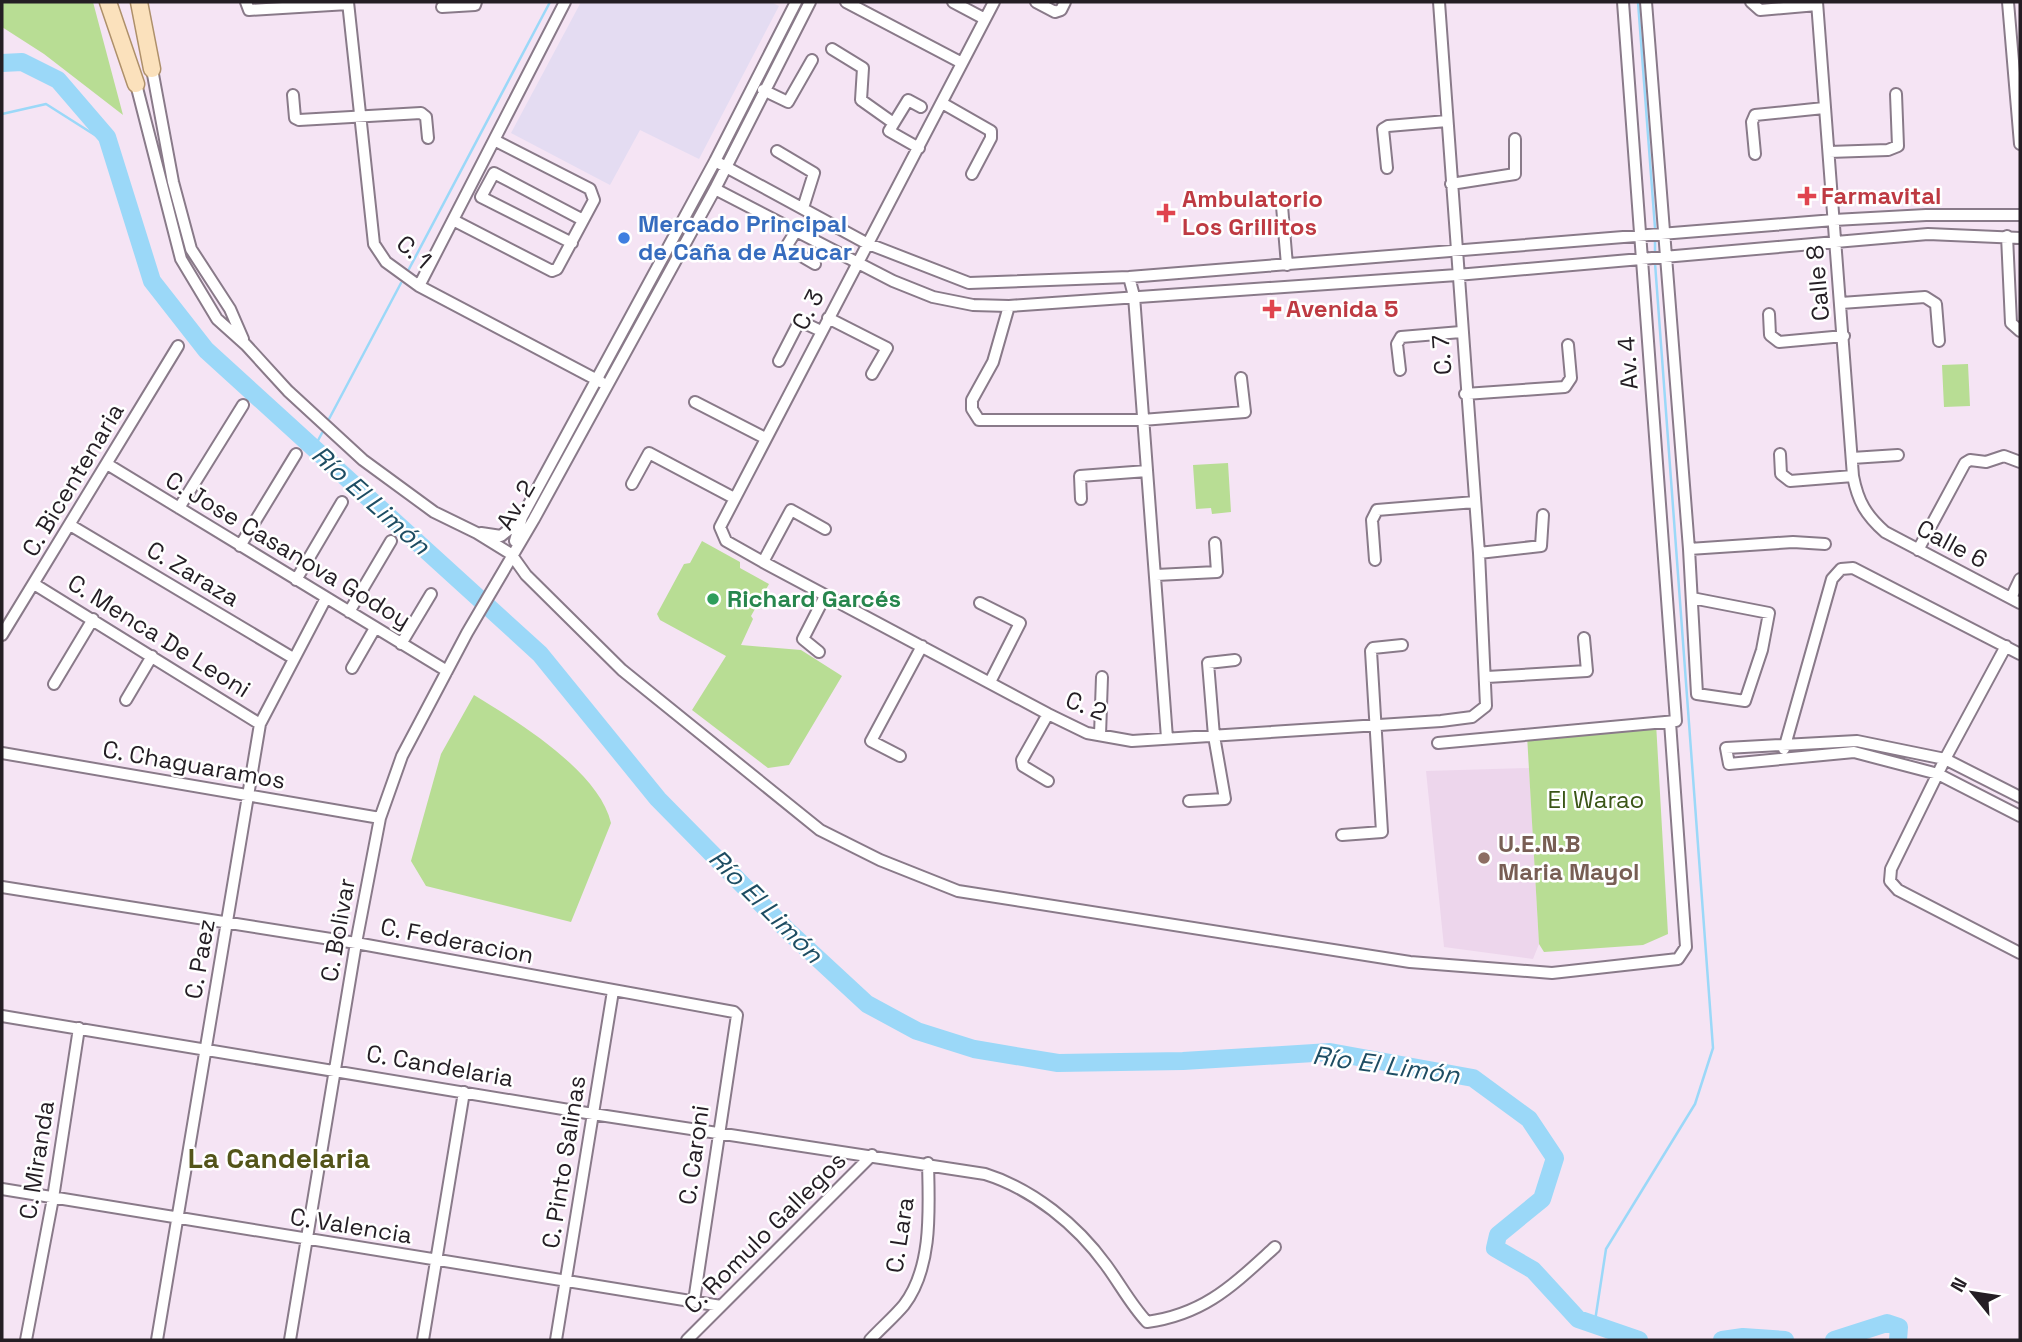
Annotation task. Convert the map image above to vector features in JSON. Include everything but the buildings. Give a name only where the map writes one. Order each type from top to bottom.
[{"type":"main road","points":[[108,2],[135,84]]},
{"type":"main road","points":[[139,2],[152,69]]},
{"type":"main road","points":[[151,2],[152,69]]},
{"type":"street","points":[[246,2],[249,10],[348,3]]},
{"type":"street","points":[[442,7],[475,5],[476,2]]},
{"type":"street","points":[[419,286],[496,141],[565,2]]},
{"type":"street","name":"Av. 2","points":[[511,554],[522,517],[715,189],[721,164],[796,2]]},
{"type":"street","name":"Av. 2","points":[[511,554],[534,519],[601,382],[810,2]]},
{"type":"street","points":[[846,2],[962,63]]},
{"type":"street","points":[[953,2],[985,19]]},
{"type":"street","name":"C. 3","points":[[720,527],[994,2]]},
{"type":"street","points":[[1036,2],[1055,12],[1061,10],[1065,2]]},
{"type":"street","name":"C. 7","points":[[1439,2],[1465,394],[1479,553],[1487,677],[1486,706]]},
{"type":"street","name":"Av. 4","points":[[511,554],[526,575],[622,670],[820,830],[880,860],[958,891],[1410,962],[1552,973],[1678,959],[1686,947],[1623,2]]},
{"type":"street","name":"Av. 4","points":[[1646,2],[1689,548],[1697,694],[1745,701],[1762,650],[1769,614],[1692,598]]},
{"type":"street","points":[[1751,2],[1760,10],[1817,4]]},
{"type":"street","points":[[2008,2],[2020,144]]},
{"type":"street","name":"C. 1","points":[[348,3],[374,244],[386,262],[419,286],[601,382]]},
{"type":"street","name":"Calle 8","points":[[1817,4],[1853,476],[1857,498],[1867,516]]},
{"type":"street","points":[[832,49],[863,68],[861,100],[892,121]]},
{"type":"street","points":[[762,90],[788,102],[812,60]]},
{"type":"street","points":[[152,69],[173,182],[191,249],[230,309],[246,345]]},
{"type":"street","points":[[135,84],[181,259],[217,319],[246,345],[288,391],[363,460],[434,512],[477,533],[511,554]]},
{"type":"street","points":[[1829,152],[1888,150],[1898,146],[1896,94]]},
{"type":"street","points":[[293,95],[295,118],[299,120],[421,113],[426,117],[428,138]]},
{"type":"street","points":[[919,148],[889,131],[892,121],[908,100],[921,107]]},
{"type":"street","points":[[942,103],[991,131],[991,138],[972,174]]},
{"type":"street","points":[[1755,154],[1752,122],[1755,115],[1824,107]]},
{"type":"street","points":[[1387,168],[1382,129],[1388,125],[1447,121]]},
{"type":"street","points":[[1451,184],[1515,174],[1515,139]]},
{"type":"street","points":[[453,220],[552,271],[557,269],[572,243],[594,200],[590,189],[496,141]]},
{"type":"street","points":[[777,151],[814,173],[803,208]]},
{"type":"street","points":[[721,164],[866,243],[968,283],[1129,277],[1834,220],[1926,215],[2020,215]]},
{"type":"street","points":[[572,243],[481,197],[494,173],[583,220]]},
{"type":"street","points":[[715,189],[856,262],[933,297],[973,305],[1009,306],[1457,275],[1928,234],[2020,238]]},
{"type":"street","points":[[1282,206],[1287,265]]},
{"type":"street","points":[[796,231],[786,247],[815,264]]},
{"type":"street","points":[[2007,236],[2011,323],[2020,331]]},
{"type":"street","points":[[1129,277],[1134,296],[1167,738]]},
{"type":"street","points":[[1841,303],[1925,297],[1936,304],[1939,341]]},
{"type":"street","points":[[1009,306],[993,362],[972,400],[972,409],[979,420],[1142,420],[1245,412],[1241,378]]},
{"type":"street","points":[[1769,314],[1770,335],[1779,342],[1844,336]]},
{"type":"street","points":[[828,318],[887,348],[872,374]]},
{"type":"street","points":[[779,361],[798,324],[802,322],[821,331]]},
{"type":"street","points":[[1400,370],[1397,344],[1401,337],[1461,332]]},
{"type":"street","points":[[1465,394],[1565,387],[1571,378],[1568,345]]},
{"type":"street","name":"C. Bicentenaria","points":[[2,635],[178,346]]},
{"type":"street","points":[[695,402],[765,438]]},
{"type":"street","points":[[179,508],[243,405]]},
{"type":"street","points":[[632,484],[649,453],[734,498]]},
{"type":"street","points":[[240,546],[296,454]]},
{"type":"street","points":[[1780,454],[1781,474],[1790,481],[1853,476]]},
{"type":"street","points":[[1852,458],[1898,455]]},
{"type":"street","points":[[1918,550],[1968,461],[1986,462],[2004,456],[2020,462]]},
{"type":"street","name":"C. Jose Casanova Godoy","points":[[107,464],[447,671]]},
{"type":"street","points":[[1081,499],[1080,476],[1147,471]]},
{"type":"street","points":[[296,580],[342,502]]},
{"type":"street","points":[[1375,560],[1372,520],[1377,510],[1475,502]]},
{"type":"street","points":[[763,562],[791,510],[825,530]]},
{"type":"street","points":[[1479,553],[1541,546],[1543,515]]},
{"type":"street","name":"Calle 6","points":[[1867,516],[1885,532],[2015,601]]},
{"type":"street","points":[[477,533],[507,534],[522,517]]},
{"type":"street","name":"C. Zaraza","points":[[70,525],[293,658]]},
{"type":"street","name":"C. 2","points":[[720,527],[726,541],[763,562],[1087,733],[1132,741],[1377,725],[1472,717],[1486,706]]},
{"type":"street","points":[[349,612],[391,541]]},
{"type":"street","points":[[1156,575],[1217,572],[1215,542]]},
{"type":"street","points":[[1689,548],[1793,542],[1825,544]]},
{"type":"street","name":"C. Bolivar","points":[[290,1340],[356,943],[380,818],[402,756],[511,554]]},
{"type":"street","points":[[1784,758],[1783,743],[1832,579],[1841,569],[1853,568],[2020,654]]},
{"type":"street","points":[[2015,601],[2020,579]]},
{"type":"street","name":"C. Menca De Leoni","points":[[34,584],[260,724]]},
{"type":"street","points":[[401,644],[431,594]]},
{"type":"street","points":[[819,652],[803,639],[825,596]]},
{"type":"street","name":"C. Paez","points":[[157,1340],[260,724],[326,598]]},
{"type":"street","points":[[980,603],[1020,623],[990,682]]},
{"type":"street","points":[[54,684],[93,619]]},
{"type":"street","points":[[352,668],[376,628]]},
{"type":"street","points":[[1487,677],[1587,671],[1584,638]]},
{"type":"street","points":[[1342,835],[1382,832],[1371,651],[1373,648],[1402,645]]},
{"type":"street","points":[[900,756],[871,741],[922,646]]},
{"type":"street","points":[[2006,646],[1945,759],[1891,869],[1889,881],[1898,890],[2020,953]]},
{"type":"street","points":[[126,701],[152,656]]},
{"type":"street","points":[[1189,801],[1225,799],[1214,736],[1208,663],[1236,660]]},
{"type":"street","points":[[1100,735],[1102,677]]},
{"type":"street","points":[[1048,713],[1021,760],[1023,766],[1048,781]]},
{"type":"street","points":[[1438,743],[1673,722]]},
{"type":"street","points":[[2020,797],[1945,759],[1857,741],[1726,748],[1729,764],[1854,752],[1938,774],[2020,816]]},
{"type":"street","name":"C. Chaguaramos","points":[[2,753],[380,818]]},
{"type":"street","name":"C. Federacion","points":[[2,887],[356,943],[737,1015]]},
{"type":"street","name":"C. Pinto Salinas","points":[[556,1340],[613,991]]},
{"type":"street","name":"C. Caroni","points":[[694,1301],[737,1015]]},
{"type":"street","name":"C. Candelaria","points":[[2,1016],[718,1134],[872,1155]]},
{"type":"street","name":"C. Miranda","points":[[26,1340],[53,1198],[79,1028]]},
{"type":"street","points":[[423,1340],[464,1092]]},
{"type":"street","points":[[872,1155],[928,1163],[1006,1180],[1065,1221],[1090,1245],[1147,1322],[1172,1319],[1208,1303],[1225,1293],[1275,1247]]},
{"type":"street","name":"C. Romulo Gallegos","points":[[687,1340],[872,1155]]},
{"type":"street","name":"C. Lara","points":[[870,1340],[905,1303],[922,1265],[929,1198],[928,1163]]},
{"type":"street","name":"C. Valencia","points":[[2,1189],[566,1283],[721,1306]]},
{"type":"shaded area","points":[[581,2],[771,2],[779,6],[699,159],[640,130],[610,185],[511,133]]},
{"type":"shaded area","name":"U.E.N.B Maria Mayol","points":[[1529,768],[1539,944],[1533,959],[1444,947],[1426,771]]},
{"type":"green space","points":[[2,2],[93,2],[123,115],[44,54],[2,27]]},
{"type":"green space","points":[[1968,364],[1970,406],[1944,407],[1942,365]]},
{"type":"green space","points":[[1228,463],[1231,512],[1212,514],[1211,508],[1196,509],[1193,465]]},
{"type":"green space","points":[[702,541],[740,562],[740,568],[769,584],[751,616],[753,619],[741,645],[801,650],[842,676],[789,765],[768,768],[692,710],[726,656],[660,620],[657,614],[684,564],[690,563]]},
{"type":"green space","points":[[474,695],[554,750],[591,785],[603,804],[611,823],[571,922],[426,886],[411,861],[441,754]]},
{"type":"green space","name":"El Warao","points":[[1656,723],[1668,934],[1643,945],[1544,952],[1539,944],[1527,735]]},
{"type":"waterway","points":[[409,269],[550,2]]},
{"type":"waterway","points":[[1638,2],[1655,228]]},
{"type":"waterway","name":"Río El Limón","points":[[2,63],[22,62],[58,80],[107,137],[152,281],[206,350],[540,654],[658,799],[787,930],[867,1004],[917,1031],[974,1049],[1058,1063],[1183,1061],[1330,1052],[1473,1078],[1529,1119],[1555,1158],[1542,1199],[1498,1235],[1495,1248],[1533,1270],[1578,1319],[1639,1340]]},
{"type":"waterway","points":[[2,114],[46,104],[109,144]]},
{"type":"waterway","points":[[1655,238],[1655,252]]},
{"type":"waterway","points":[[1595,1321],[1606,1249],[1695,1104],[1713,1048],[1655,263]]},
{"type":"waterway","points":[[329,419],[401,283]]},
{"type":"waterway","points":[[314,448],[322,433]]},
{"type":"waterway","name":"Río El Limón","points":[[1834,1340],[1887,1323],[1899,1327],[1898,1340]]},
{"type":"waterway","name":"Río El Limón","points":[[1722,1340],[1743,1337],[1785,1340]]},
{"type":"place","name":"Farmavital","points":[[1807,196]]},
{"type":"place","name":"Ambulatorio Los Grillitos","points":[[1166,213]]},
{"type":"place","name":"Mercado Principal de Caña de Azucar","points":[[624,238]]},
{"type":"place","name":"Avenida 5","points":[[1272,309]]},
{"type":"place","name":"Richard Garcés","points":[[713,599]]},
{"type":"place","name":"U.E.N.B Maria Mayol","points":[[1484,858]]},
{"type":"district","name":"La Candelaria","points":[[279,1158]]}]
